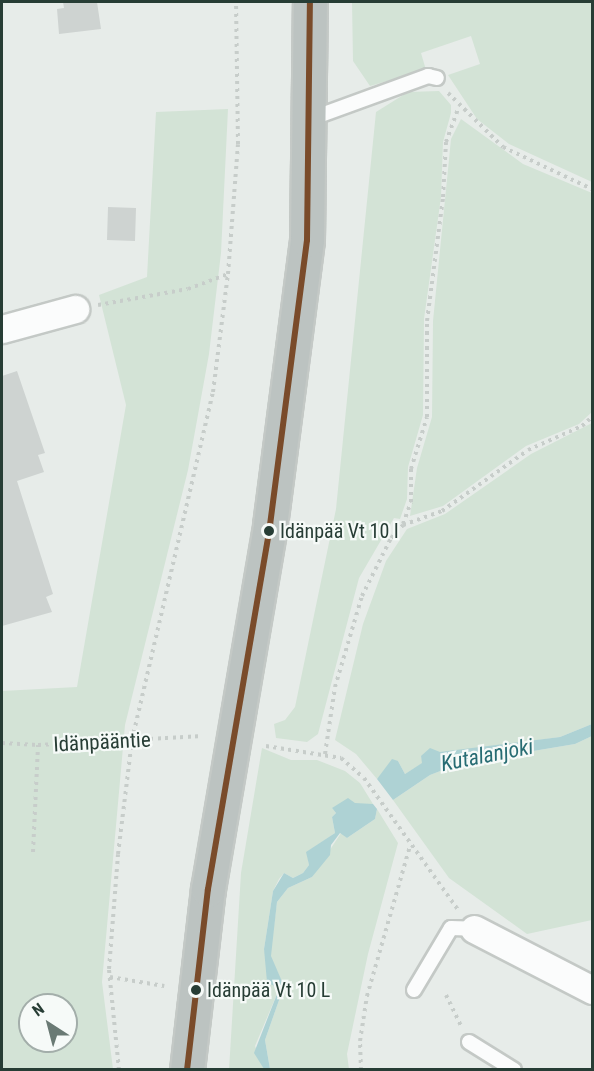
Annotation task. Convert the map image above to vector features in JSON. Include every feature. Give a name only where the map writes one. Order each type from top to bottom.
[{"type":"highway","points":[[187,1070],[208,889],[287,408],[307,240],[310,2]]},
{"type":"street","points":[[2,329],[75,309]]},
{"type":"street","points":[[474,929],[592,990]]},
{"type":"lane","points":[[310,118],[428,76],[437,78]]},
{"type":"lane","points":[[414,990],[451,928],[474,929]]},
{"type":"lane","points":[[469,1042],[514,1070]]},
{"type":"path","points":[[119,1070],[110,977],[118,854],[132,740],[213,392],[228,274],[238,144],[236,2]]},
{"type":"path","points":[[437,78],[459,107],[503,147],[592,189]]},
{"type":"path","points":[[326,754],[335,687],[362,596],[392,538],[403,525],[411,502],[411,469],[427,417],[427,321],[443,197],[446,142],[459,107]]},
{"type":"path","points":[[75,309],[188,288],[228,274]]},
{"type":"path","points":[[403,525],[442,511],[528,450],[582,426],[592,417]]},
{"type":"path","name":"Idänpääntie","points":[[2,743],[38,745],[203,736]]},
{"type":"path","points":[[33,852],[38,745]]},
{"type":"path","points":[[266,746],[341,758],[364,778],[410,846],[474,929]]},
{"type":"path","points":[[361,1070],[360,1041],[367,996],[410,846]]},
{"type":"path","points":[[110,977],[164,986]]},
{"type":"path","points":[[446,995],[469,1042]]},
{"type":"green space","points":[[352,2],[592,2],[592,182],[509,144],[477,119],[448,75],[480,64],[471,36],[421,53],[426,70],[370,86],[353,61]]},
{"type":"green space","points":[[439,91],[451,105],[451,113],[443,142],[441,197],[424,319],[423,415],[408,467],[407,499],[400,519],[394,518],[359,578],[318,734],[307,742],[276,738],[274,724],[285,720],[295,707],[336,509],[376,112],[408,92]]},
{"type":"green space","points":[[228,109],[221,253],[209,354],[188,470],[125,725],[102,982],[113,1069],[2,1069],[2,691],[77,687],[126,405],[99,295],[147,277],[156,112]]},
{"type":"green space","points":[[461,119],[523,164],[592,193],[592,412],[579,424],[526,446],[443,506],[410,516],[417,468],[432,417],[433,321],[451,139]]},
{"type":"green space","points":[[592,423],[592,724],[560,737],[421,756],[423,763],[405,774],[398,761],[377,779],[356,754],[335,740],[363,624],[386,561],[407,529],[445,514],[531,454]]},
{"type":"green space","points":[[592,736],[592,920],[527,934],[449,878],[393,800],[430,775],[461,763],[575,744]]},
{"type":"green space","points":[[262,748],[291,760],[317,760],[345,771],[360,783],[373,804],[332,808],[336,813],[332,817],[335,833],[307,852],[309,865],[303,873],[293,878],[284,873],[279,879],[273,891],[264,949],[277,994],[255,1046],[264,1069],[229,1070],[241,873]]},
{"type":"green space","points":[[377,809],[398,843],[368,954],[347,1054],[349,1069],[270,1069],[265,1040],[284,986],[270,956],[277,902],[288,888],[312,877],[341,833],[347,838],[375,819]]},
{"type":"water","name":"Kutalanjoki","points":[[592,724],[592,736],[575,744],[461,763],[430,775],[393,800],[377,779],[392,759],[398,761],[405,774],[422,763],[421,756],[430,748],[440,752],[560,737]]},
{"type":"water","points":[[348,798],[355,803],[373,804],[377,809],[375,819],[347,838],[340,833],[331,845],[330,855],[312,877],[288,888],[277,902],[271,956],[284,986],[265,1040],[270,1069],[264,1069],[254,1053],[277,994],[276,987],[267,982],[264,949],[273,891],[284,873],[293,878],[303,873],[309,865],[306,852],[335,833],[332,817],[336,813],[332,808]]},
{"type":"building","points":[[63,2],[97,2],[101,29],[59,34],[57,9],[64,8]]},
{"type":"building","points":[[108,207],[136,208],[135,241],[107,240]]},
{"type":"building","points":[[17,371],[45,453],[38,455],[44,472],[17,481],[53,594],[46,597],[52,612],[2,626],[2,376]]},
{"type":"transit line","points":[[187,1070],[208,889],[270,525],[307,240],[310,2]]},
{"type":"place","name":"Idänpää Vt 10 I","points":[[269,531]]},
{"type":"place","name":"Idänpää Vt 10 L","points":[[196,990]]}]
